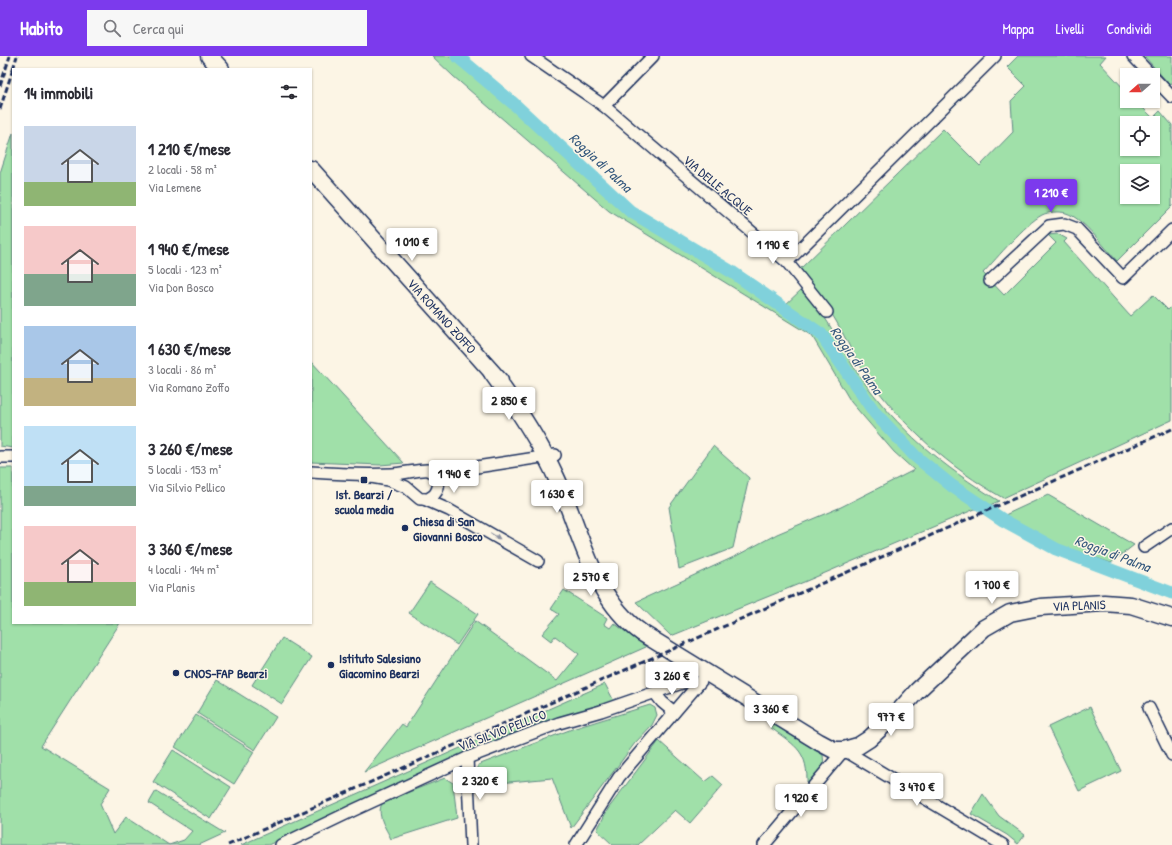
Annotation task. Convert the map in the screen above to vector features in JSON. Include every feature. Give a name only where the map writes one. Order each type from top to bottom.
[{"type":"street","points":[[209,56],[220,68]]},
{"type":"street","name":"VIA DELLE ACQUE","points":[[531,56],[604,106],[787,262],[827,312]]},
{"type":"street","points":[[604,106],[652,56]]},
{"type":"street","points":[[787,262],[995,56]]},
{"type":"street","points":[[1133,56],[1144,68]]},
{"type":"street","points":[[1160,84],[1172,97]]},
{"type":"street","name":"VIA ROMANO ZOFFO","points":[[312,170],[492,373],[524,417],[569,484],[602,568],[612,587],[630,611],[662,638],[710,671]]},
{"type":"street","points":[[990,281],[1044,229],[1055,224],[1068,224],[1077,229],[1123,278],[1172,230]]},
{"type":"street","points":[[0,456],[12,457]]},
{"type":"street","points":[[312,472],[360,475],[416,472],[425,470],[457,470],[551,456]]},
{"type":"street","name":"VIA ROMANO ZOFFO","points":[[551,456],[564,495],[599,582],[610,601],[622,617],[642,633],[710,671]]},
{"type":"street","points":[[424,499],[431,497],[439,486],[457,470]]},
{"type":"street","points":[[431,471],[437,477],[439,486],[450,510]]},
{"type":"street","points":[[416,472],[411,478],[409,484],[411,491],[416,497],[450,510],[538,561]]},
{"type":"street","points":[[360,475],[388,480],[411,491]]},
{"type":"street","points":[[1144,547],[1172,528]]},
{"type":"street","name":"VIA PLANIS","points":[[844,745],[863,734],[896,705],[917,691],[984,628],[1000,617],[1018,610],[1070,604],[1104,603],[1131,605],[1172,618]]},
{"type":"street","points":[[576,845],[619,777],[710,671],[844,745],[1002,845]]},
{"type":"street","name":"VIA SILVIO PELLICO","points":[[281,845],[467,758],[559,723],[601,711],[682,683],[688,682],[697,685]]},
{"type":"street","points":[[655,693],[666,707],[674,712]]},
{"type":"street","points":[[1149,708],[1172,755]]},
{"type":"street","points":[[764,845],[844,745]]},
{"type":"street","points":[[467,758],[471,845]]},
{"type":"green space","points":[[432,56],[453,56],[625,210],[696,253],[817,334],[872,416],[915,460],[981,509],[975,509],[804,582],[671,636],[636,602],[736,556],[777,534],[841,507],[914,470],[894,452],[851,402],[812,336],[609,211],[453,76]]},
{"type":"green space","points":[[1018,56],[1106,56],[1100,63],[1120,84],[1120,108],[1143,108],[1151,116],[1120,116],[1120,156],[1160,156],[1160,116],[1155,116],[1160,111],[1172,125],[1172,206],[1117,261],[1093,234],[1073,216],[1066,213],[1054,212],[1047,213],[1035,219],[1011,242],[983,273],[1004,295],[1056,243],[1048,235],[1058,234],[1067,239],[1064,242],[1130,316],[1153,295],[1168,310],[1172,306],[1172,420],[1003,498],[964,473],[928,445],[896,413],[863,370],[828,308],[798,271],[943,129],[980,166],[1013,132],[1011,101],[1026,86],[1007,67]]},
{"type":"green space","points":[[1144,56],[1172,56],[1172,83],[1170,85],[1160,74],[1160,68],[1155,68]]},
{"type":"green space","points":[[12,136],[12,448],[0,446],[0,173]]},
{"type":"green space","points":[[802,289],[823,315],[859,375],[889,413],[922,446],[978,488],[999,501],[990,505],[974,495],[933,466],[905,439],[870,400],[823,331],[784,306]]},
{"type":"green space","points":[[312,362],[404,463],[380,465],[312,462]]},
{"type":"green space","points":[[713,446],[749,478],[733,548],[679,569],[669,507]]},
{"type":"green space","points":[[0,468],[12,468],[12,624],[119,624],[41,746],[110,788],[100,804],[113,834],[126,817],[169,845],[0,845]]},
{"type":"green space","points":[[1048,495],[1134,545],[1111,563],[1059,545],[1005,515]]},
{"type":"green space","points":[[430,582],[478,614],[457,645],[409,613]]},
{"type":"green space","points":[[564,590],[607,618],[604,624],[610,628],[614,623],[646,647],[364,772],[402,724],[406,727],[475,621],[557,681],[579,654],[555,636],[551,641],[542,634],[559,614],[551,609]]},
{"type":"green space","points":[[282,638],[312,657],[282,704],[252,685]]},
{"type":"green space","points":[[217,680],[276,717],[255,750],[197,713]]},
{"type":"green space","points":[[605,684],[615,703],[355,805],[268,845],[241,845]]},
{"type":"green space","points":[[650,705],[655,708],[657,715],[652,725],[635,743],[571,828],[552,778],[478,785],[478,765],[572,729]]},
{"type":"green space","points":[[1090,707],[1121,771],[1079,791],[1048,727]]},
{"type":"green space","points":[[196,715],[254,752],[234,784],[175,747]]},
{"type":"green space","points":[[773,724],[823,755],[824,766],[807,786],[807,774],[803,757],[794,745],[771,728]]},
{"type":"green space","points":[[659,741],[705,782],[713,776],[723,785],[690,823],[675,810],[638,845],[613,845],[597,830],[608,809]]},
{"type":"green space","points":[[173,750],[231,787],[211,819],[153,782]]},
{"type":"green space","points":[[445,778],[453,783],[457,818],[391,839],[384,826],[381,816],[380,811],[383,802]]},
{"type":"green space","points":[[156,791],[225,833],[199,845],[169,845],[184,840],[192,831],[149,803]]},
{"type":"green space","points":[[983,794],[999,816],[1025,835],[1018,844],[1007,835],[971,814]]},
{"type":"waterway","name":"Roggia di Palma","points":[[457,56],[513,103],[630,211],[732,272],[821,334],[875,413],[915,456],[952,486],[1003,520],[1056,549],[1172,593]]},
{"type":"railway","points":[[0,86],[10,56]]},
{"type":"railway","points":[[13,68],[17,56]]},
{"type":"railway","points":[[0,109],[12,72]]},
{"type":"railway","points":[[228,845],[1172,429]]},
{"type":"place","name":"Ist. Bearzi / scuola media","points":[[364,480]]},
{"type":"place","name":"Chiesa di San Giovanni Bosco","points":[[405,528]]},
{"type":"place","name":"Istituto Salesiano Giacomino Bearzi","points":[[331,665]]},
{"type":"place","name":"CNOS-FAP Bearzi","points":[[176,673]]}]
